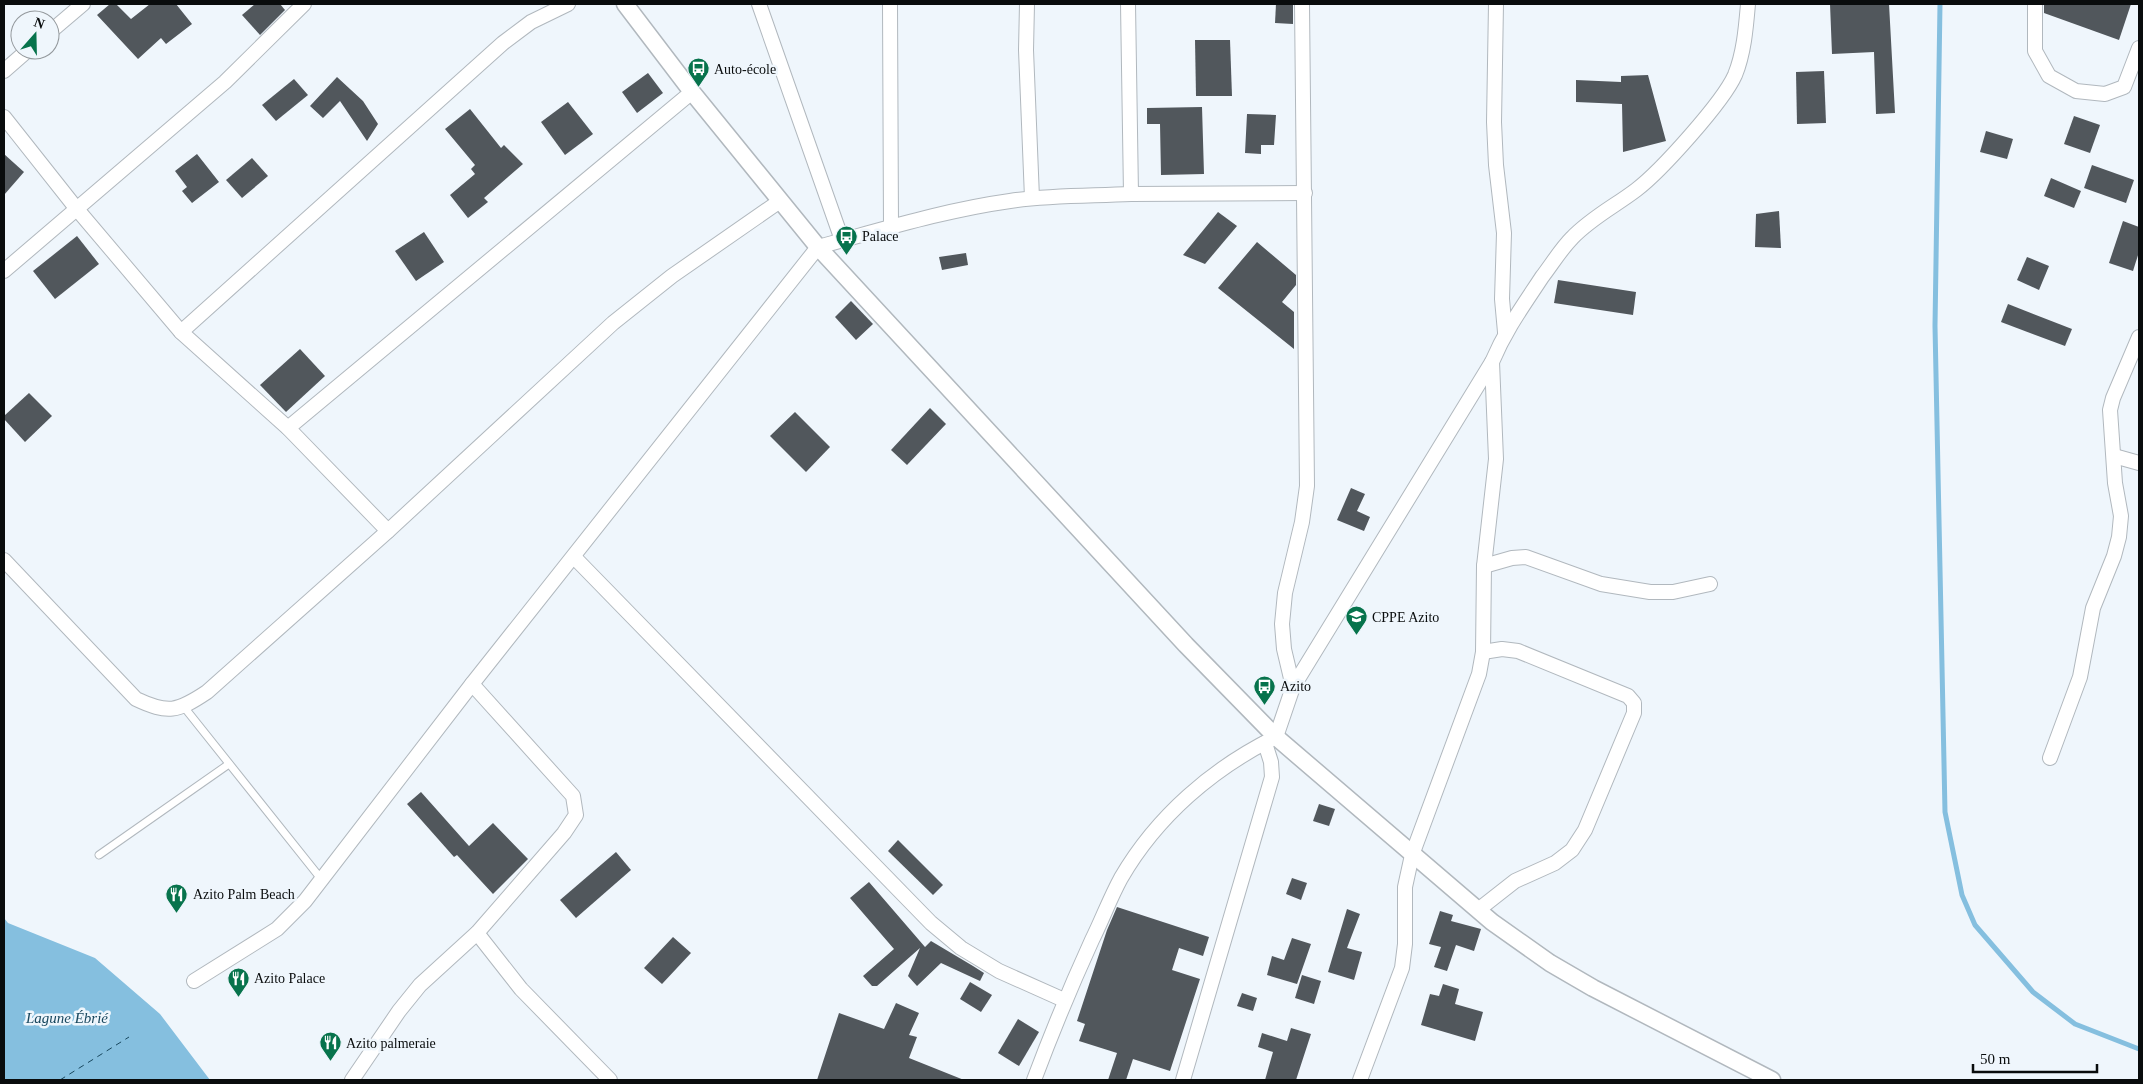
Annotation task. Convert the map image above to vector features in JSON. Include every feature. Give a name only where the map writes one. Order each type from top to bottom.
[{"type":"street","points":[[60,24],[83,4]]},
{"type":"street","points":[[4,271],[225,82],[304,4]]},
{"type":"street","points":[[181,332],[502,43],[531,22],[568,4]]},
{"type":"street","points":[[625,4],[692,92],[818,247],[1186,646],[1270,740],[1478,910],[1521,943],[1571,977],[1753,1076],[1772,1080]]},
{"type":"street","points":[[759,4],[842,240]]},
{"type":"street","points":[[890,4],[891,227]]},
{"type":"street","points":[[1027,4],[1026,50],[1032,198]]},
{"type":"street","points":[[1128,4],[1131,194]]},
{"type":"street","points":[[1293,687],[1284,649],[1282,624],[1285,593],[1302,522],[1307,486],[1302,4]]},
{"type":"street","points":[[1496,4],[1494,122],[1496,166],[1504,233],[1502,299],[1505,332]]},
{"type":"street","points":[[1183,1080],[1272,778],[1270,740],[1293,687],[1492,362],[1505,332],[1571,239],[1586,224],[1638,188],[1673,153],[1726,92],[1736,73],[1742,50],[1748,4]]},
{"type":"street","points":[[2035,4],[2035,51],[2049,76],[2076,90],[2106,94],[2124,87],[2139,48]]},
{"type":"street","points":[[4,71],[17,60]]},
{"type":"street","points":[[288,428],[692,92]]},
{"type":"street","points":[[4,117],[76,208],[181,332],[288,428],[388,531]]},
{"type":"street","points":[[194,981],[277,929],[322,880],[472,684],[818,247],[891,227],[1008,201],[1032,198],[1131,194],[1305,193]]},
{"type":"street","points":[[4,560],[136,699],[158,709],[184,707],[206,692],[388,531],[613,323],[672,276],[780,201]]},
{"type":"street","points":[[2050,758],[2080,677],[2093,608],[2114,556],[2119,536],[2121,516],[2110,410],[2113,398],[2139,337]]},
{"type":"street","points":[[1360,1080],[1402,968],[1405,944],[1405,887],[1412,855],[1479,674],[1483,652],[1484,566],[1496,459],[1492,362]]},
{"type":"street","points":[[2114,456],[2139,463]]},
{"type":"street","points":[[574,557],[931,923],[961,948],[991,966],[1064,1000]]},
{"type":"street","points":[[1484,566],[1512,558],[1526,557],[1543,561],[1601,584],[1650,592],[1674,592],[1710,584]]},
{"type":"street","points":[[1478,910],[1515,881],[1555,863],[1572,850],[1585,830],[1634,713],[1634,703],[1628,696],[1543,661],[1518,651],[1502,649],[1483,652]]},
{"type":"street","points":[[352,1080],[399,1011],[420,985],[477,933],[564,834],[576,815],[574,796],[472,684]]},
{"type":"street","points":[[1034,1080],[1064,1000],[1122,878],[1151,835],[1184,799],[1215,773],[1270,740]]},
{"type":"street","points":[[477,933],[521,989],[610,1080]]},
{"type":"lane","points":[[184,707],[322,880]]},
{"type":"lane","points":[[99,855],[229,764]]},
{"type":"water","name":"Lagune Ébrié","points":[[4,918],[8,923],[95,958],[160,1014],[210,1080],[4,1080]]},
{"type":"building","points":[[110,4],[116,4],[131,19],[150,4],[176,4],[192,24],[166,44],[161,38],[138,59],[97,15]]},
{"type":"building","points":[[255,4],[280,4],[285,10],[260,35],[242,15]]},
{"type":"building","points":[[1276,4],[1293,4],[1293,24],[1275,23]]},
{"type":"building","points":[[1830,4],[1889,4],[1895,113],[1876,114],[1874,52],[1832,54]]},
{"type":"building","points":[[2044,4],[2131,4],[2119,40],[2044,13]]},
{"type":"building","points":[[1195,40],[1230,40],[1232,96],[1196,96]]},
{"type":"building","points":[[1824,71],[1826,123],[1797,124],[1796,72]]},
{"type":"building","points":[[648,73],[663,93],[637,113],[622,92]]},
{"type":"building","points":[[1648,75],[1666,141],[1623,152],[1622,104],[1576,102],[1576,80],[1621,82],[1621,76]]},
{"type":"building","points":[[337,77],[363,101],[378,124],[367,141],[340,101],[323,118],[310,106]]},
{"type":"building","points":[[294,79],[308,95],[276,121],[262,105]]},
{"type":"building","points":[[568,102],[593,134],[565,155],[541,122]]},
{"type":"building","points":[[1202,107],[1204,174],[1161,175],[1160,124],[1147,124],[1147,108]]},
{"type":"building","points":[[470,109],[501,148],[504,145],[523,164],[484,198],[488,202],[468,218],[450,195],[475,174],[471,169],[475,165],[445,129]]},
{"type":"building","points":[[1247,114],[1276,115],[1274,145],[1261,145],[1261,154],[1245,153]]},
{"type":"building","points":[[2074,116],[2100,125],[2090,153],[2064,144]]},
{"type":"building","points":[[1986,131],[2013,139],[2007,159],[1980,152]]},
{"type":"building","points":[[4,154],[24,172],[4,195]]},
{"type":"building","points":[[197,154],[219,182],[192,203],[182,191],[187,187],[175,171]]},
{"type":"building","points":[[252,158],[268,176],[242,198],[226,180]]},
{"type":"building","points":[[2092,165],[2134,180],[2126,203],[2084,188]]},
{"type":"building","points":[[2051,178],[2081,191],[2074,208],[2044,196]]},
{"type":"building","points":[[1779,211],[1781,248],[1755,247],[1756,214]]},
{"type":"building","points":[[1218,212],[1237,226],[1205,264],[1183,255]]},
{"type":"building","points":[[2123,221],[2139,227],[2139,252],[2133,271],[2109,263]]},
{"type":"building","points":[[424,232],[444,262],[416,281],[395,251]]},
{"type":"building","points":[[77,236],[99,264],[55,299],[33,271]]},
{"type":"building","points":[[1257,242],[1296,275],[1296,285],[1282,302],[1294,312],[1294,349],[1218,288]]},
{"type":"building","points":[[966,253],[968,265],[942,270],[939,257]]},
{"type":"building","points":[[2027,257],[2049,266],[2039,290],[2017,280]]},
{"type":"building","points":[[1558,280],[1636,292],[1633,315],[1554,303]]},
{"type":"building","points":[[851,301],[873,324],[856,340],[835,317]]},
{"type":"building","points":[[2008,304],[2072,329],[2065,346],[2001,322]]},
{"type":"building","points":[[300,349],[325,376],[286,412],[260,385]]},
{"type":"building","points":[[29,393],[52,416],[25,442],[4,419],[4,416]]},
{"type":"building","points":[[930,408],[946,424],[907,465],[891,450]]},
{"type":"building","points":[[795,412],[830,447],[806,472],[770,436]]},
{"type":"building","points":[[1351,488],[1365,494],[1357,511],[1370,517],[1364,531],[1337,520]]},
{"type":"building","points":[[421,792],[469,846],[493,823],[528,859],[493,894],[457,855],[454,857],[407,804]]},
{"type":"building","points":[[1319,804],[1335,809],[1329,826],[1313,821]]},
{"type":"building","points":[[898,840],[943,885],[933,895],[888,851]]},
{"type":"building","points":[[616,852],[631,870],[576,918],[560,900]]},
{"type":"building","points":[[1292,878],[1307,883],[1301,900],[1286,894]]},
{"type":"building","points":[[869,882],[925,947],[931,941],[973,966],[984,973],[980,981],[941,963],[917,986],[908,976],[920,948],[877,986],[872,986],[863,976],[894,949],[850,898]]},
{"type":"building","points":[[1117,907],[1209,937],[1203,956],[1179,948],[1172,970],[1200,979],[1170,1071],[1133,1059],[1126,1080],[1108,1080],[1117,1053],[1079,1041],[1085,1024],[1077,1021],[1107,930]]},
{"type":"building","points":[[1347,909],[1360,914],[1347,948],[1362,952],[1354,980],[1328,972]]},
{"type":"building","points":[[1440,911],[1453,915],[1451,921],[1481,929],[1474,951],[1456,945],[1447,971],[1434,967],[1441,947],[1429,944]]},
{"type":"building","points":[[673,937],[691,953],[662,984],[644,968]]},
{"type":"building","points":[[1292,938],[1311,944],[1297,984],[1267,975],[1272,956],[1284,960]]},
{"type":"building","points":[[1302,975],[1321,981],[1314,1004],[1295,998]]},
{"type":"building","points":[[970,982],[992,995],[981,1012],[960,999]]},
{"type":"building","points":[[1443,984],[1459,989],[1455,1004],[1483,1012],[1475,1041],[1421,1025],[1430,994],[1439,996]]},
{"type":"building","points":[[1242,993],[1257,998],[1253,1011],[1237,1006]]},
{"type":"building","points":[[896,1003],[919,1013],[909,1035],[917,1037],[909,1058],[964,1080],[817,1080],[839,1013],[884,1029]]},
{"type":"building","points":[[1018,1019],[1039,1032],[1019,1066],[998,1053]]},
{"type":"building","points":[[1291,1028],[1311,1034],[1296,1080],[1265,1080],[1273,1052],[1258,1047],[1262,1033],[1287,1041]]},
{"type":"waterway","points":[[1940,4],[1935,326],[1945,812],[1962,895],[1975,925],[2033,992],[2075,1024],[2139,1049]]},
{"type":"ferry route","points":[[60,1080],[129,1037]]},
{"type":"place","name":"Auto-école","points":[[698,88]]},
{"type":"place","name":"Palace","points":[[846,255]]},
{"type":"place","name":"CPPE Azito","points":[[1356,636]]},
{"type":"place","name":"Azito","points":[[1264,705]]},
{"type":"place","name":"Azito Palm Beach","points":[[177,913]]},
{"type":"place","name":"Azito Palace","points":[[238,997]]},
{"type":"place","name":"Azito palmeraie","points":[[330,1062]]}]
